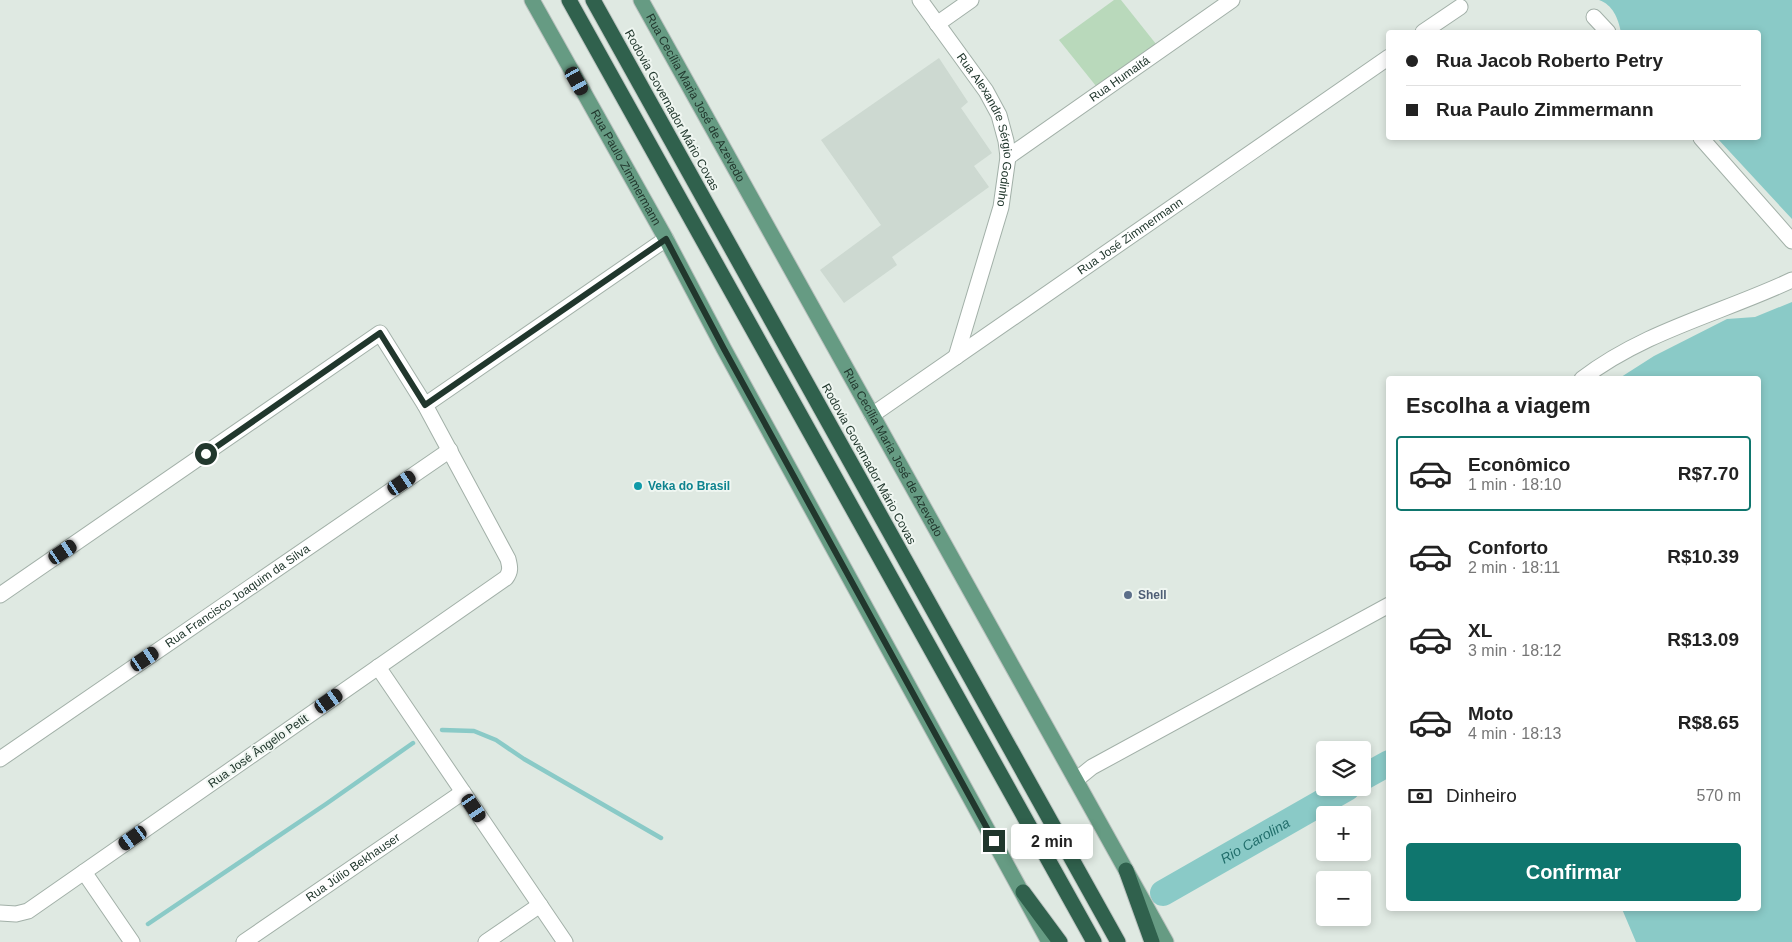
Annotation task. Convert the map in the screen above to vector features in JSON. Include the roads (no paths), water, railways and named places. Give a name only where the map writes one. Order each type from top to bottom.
[{"type":"highway","points":[[569,0],[1094,942]]},
{"type":"highway","name":"Rodovia Governador Mário Covas","points":[[594,0],[1118,942]]},
{"type":"highway","points":[[1126,870],[1152,942]]},
{"type":"highway","points":[[1023,892],[1060,942]]},
{"type":"main road","name":"Rua Paulo Zimmermann","points":[[532,0],[666,239],[753,402],[1049,942]]},
{"type":"main road","name":"Rua Cecília Maria José de Azevedo","points":[[641,0],[1166,942]]},
{"type":"street","name":"Rua Alexandre Sérgio Godinho","points":[[920,0],[992,102],[1004,129],[1008,157],[1004,193],[999,215],[956,357]]},
{"type":"street","points":[[937,24],[971,0]]},
{"type":"street","name":"Rua Humaitá","points":[[1008,157],[1232,0]]},
{"type":"street","points":[[1426,30],[1460,7]]},
{"type":"street","points":[[1594,17],[1606,30]]},
{"type":"street","name":"Rua José Zimmermann","points":[[872,416],[1386,58]]},
{"type":"street","points":[[1703,140],[1792,241]]},
{"type":"street","points":[[425,405],[666,239]]},
{"type":"street","points":[[1586,376],[1640,342],[1792,280]]},
{"type":"street","points":[[0,595],[380,333],[425,405],[450,450]]},
{"type":"street","name":"Rua José Ângelo Petit","points":[[0,912],[16,914],[28,911],[506,578],[510,572],[508,559],[450,450]]},
{"type":"street","name":"Rua Francisco Joaquim da Silva","points":[[0,758],[450,450]]},
{"type":"street","points":[[1076,780],[1092,767],[1386,607]]},
{"type":"street","points":[[378,667],[565,942]]},
{"type":"street","name":"Rua Júlio Bekhauser","points":[[244,942],[463,792]]},
{"type":"street","points":[[84,872],[132,942]]},
{"type":"street","points":[[486,942],[540,905]]},
{"type":"water","points":[[1599,0],[1792,0],[1792,219],[1719,140],[1761,140],[1761,30],[1620,30],[1614,13],[1604,2]]},
{"type":"water","points":[[1792,302],[1792,942],[1636,942],[1623,911],[1761,911],[1761,376],[1623,376],[1654,356],[1727,319],[1755,317]]},
{"type":"waterway","points":[[442,730],[474,731],[496,740],[524,759],[661,838]]},
{"type":"waterway","points":[[148,924],[413,743]]},
{"type":"waterway","name":"Rio Carolina","points":[[1371,773],[1386,765]]},
{"type":"waterway","name":"Rio Carolina","points":[[1163,893],[1333,796]]},
{"type":"place","name":"Veka do Brasil","points":[[638,486]]},
{"type":"place","name":"Shell","points":[[1128,595]]}]
